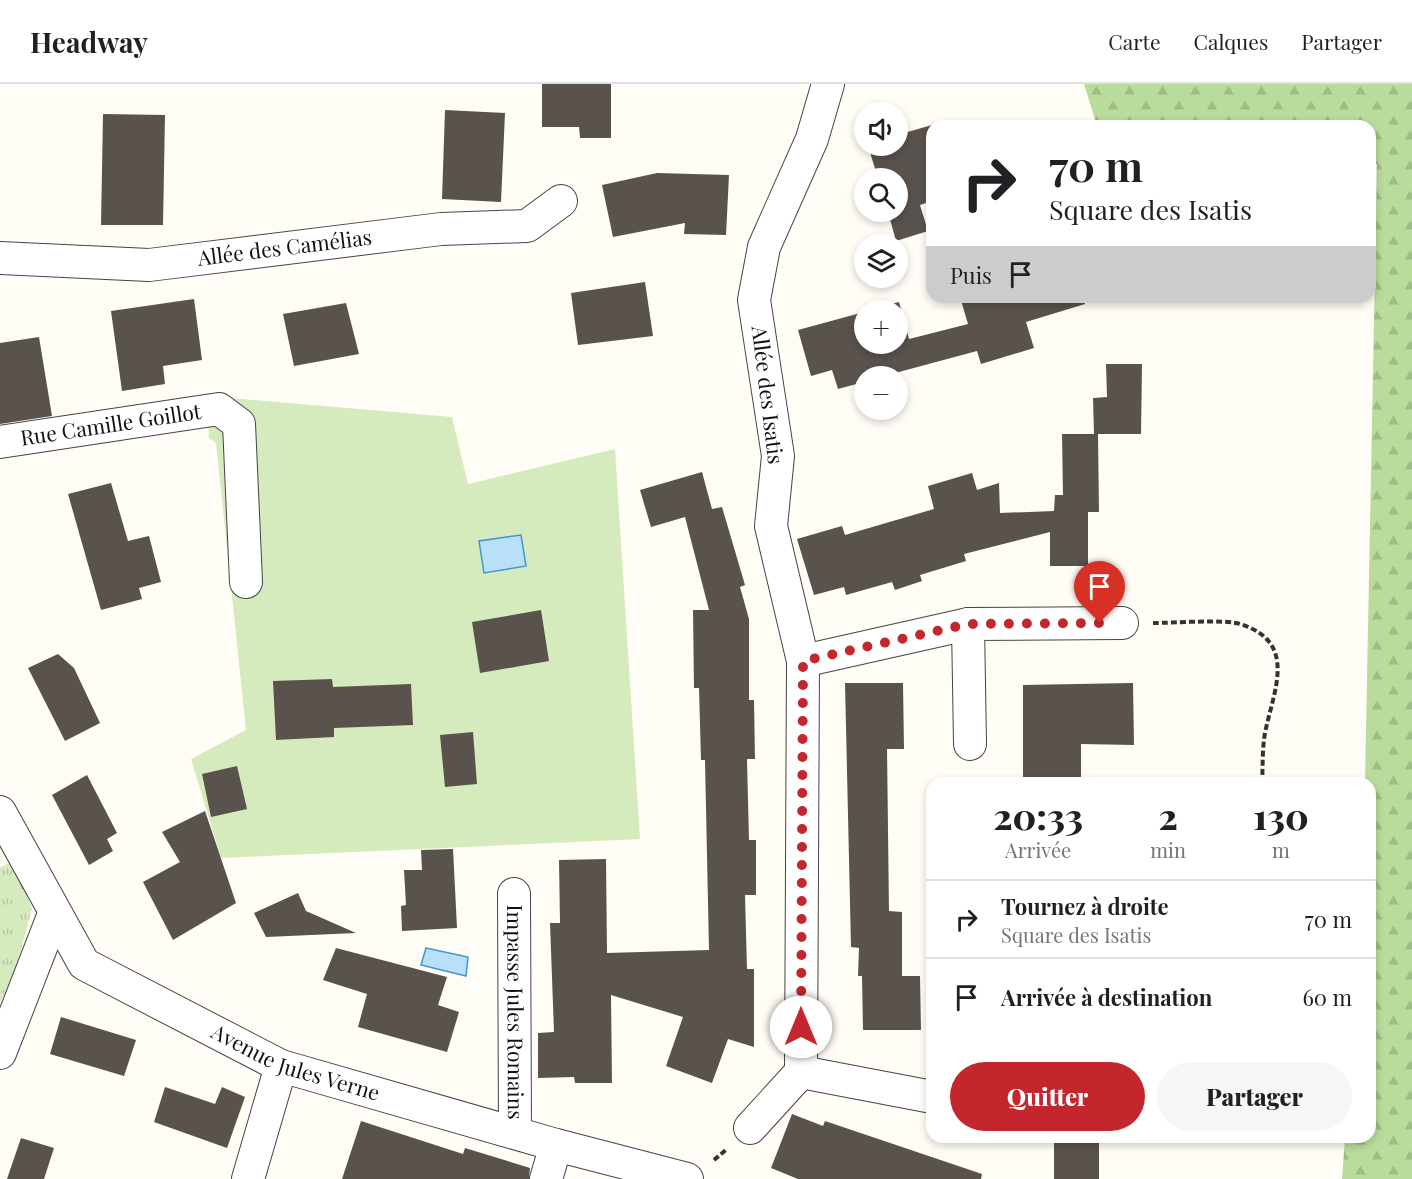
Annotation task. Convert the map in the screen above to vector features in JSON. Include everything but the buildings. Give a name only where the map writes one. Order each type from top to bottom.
[{"type":"street","name":"Allée des Isatis","points":[[801,1072],[803,661],[771,526],[778,456],[754,300],[764,247],[812,138],[828,84]]},
{"type":"street","name":"Allée des Camélias","points":[[0,258],[149,265],[441,229],[527,226],[561,201]]},
{"type":"street","name":"Rue Camille Goillot","points":[[0,442],[219,409],[239,424],[246,582]]},
{"type":"street","points":[[803,661],[968,624],[1122,623]]},
{"type":"street","points":[[968,624],[970,744]]},
{"type":"street","name":"Avenue Jules Verne","points":[[0,812],[54,914],[84,964],[281,1066],[515,1131],[556,1145],[698,1172]]},
{"type":"street","name":"Impasse Jules Romains","points":[[514,894],[515,1131]]},
{"type":"street","points":[[0,1053],[54,914]]},
{"type":"street","points":[[248,1179],[281,1066]]},
{"type":"street","points":[[750,1128],[801,1072],[926,1096]]},
{"type":"street","points":[[546,1179],[556,1145]]},
{"type":"path","points":[[1122,623],[1239,623],[1260,634],[1275,650],[1279,671],[1276,693],[1264,735],[1262,777]]},
{"type":"path","points":[[698,1172],[750,1128]]},
{"type":"green space","points":[[1084,84],[1412,84],[1412,1179],[1342,1179],[1345,1143],[1376,1143],[1376,777],[1365,777],[1376,303],[1376,120],[1095,120]]},
{"type":"green space","points":[[207,396],[452,417],[468,484],[615,449],[640,839],[221,858],[191,759],[246,730],[216,443],[209,438]]},
{"type":"green space","points":[[12,862],[32,908],[16,968],[0,1003],[0,867]]},
{"type":"water","points":[[521,535],[526,566],[484,573],[479,541]]},
{"type":"water","points":[[426,948],[468,957],[466,976],[421,965]]},
{"type":"route","points":[[801,1027],[803,661],[968,624],[1100,623]]}]
